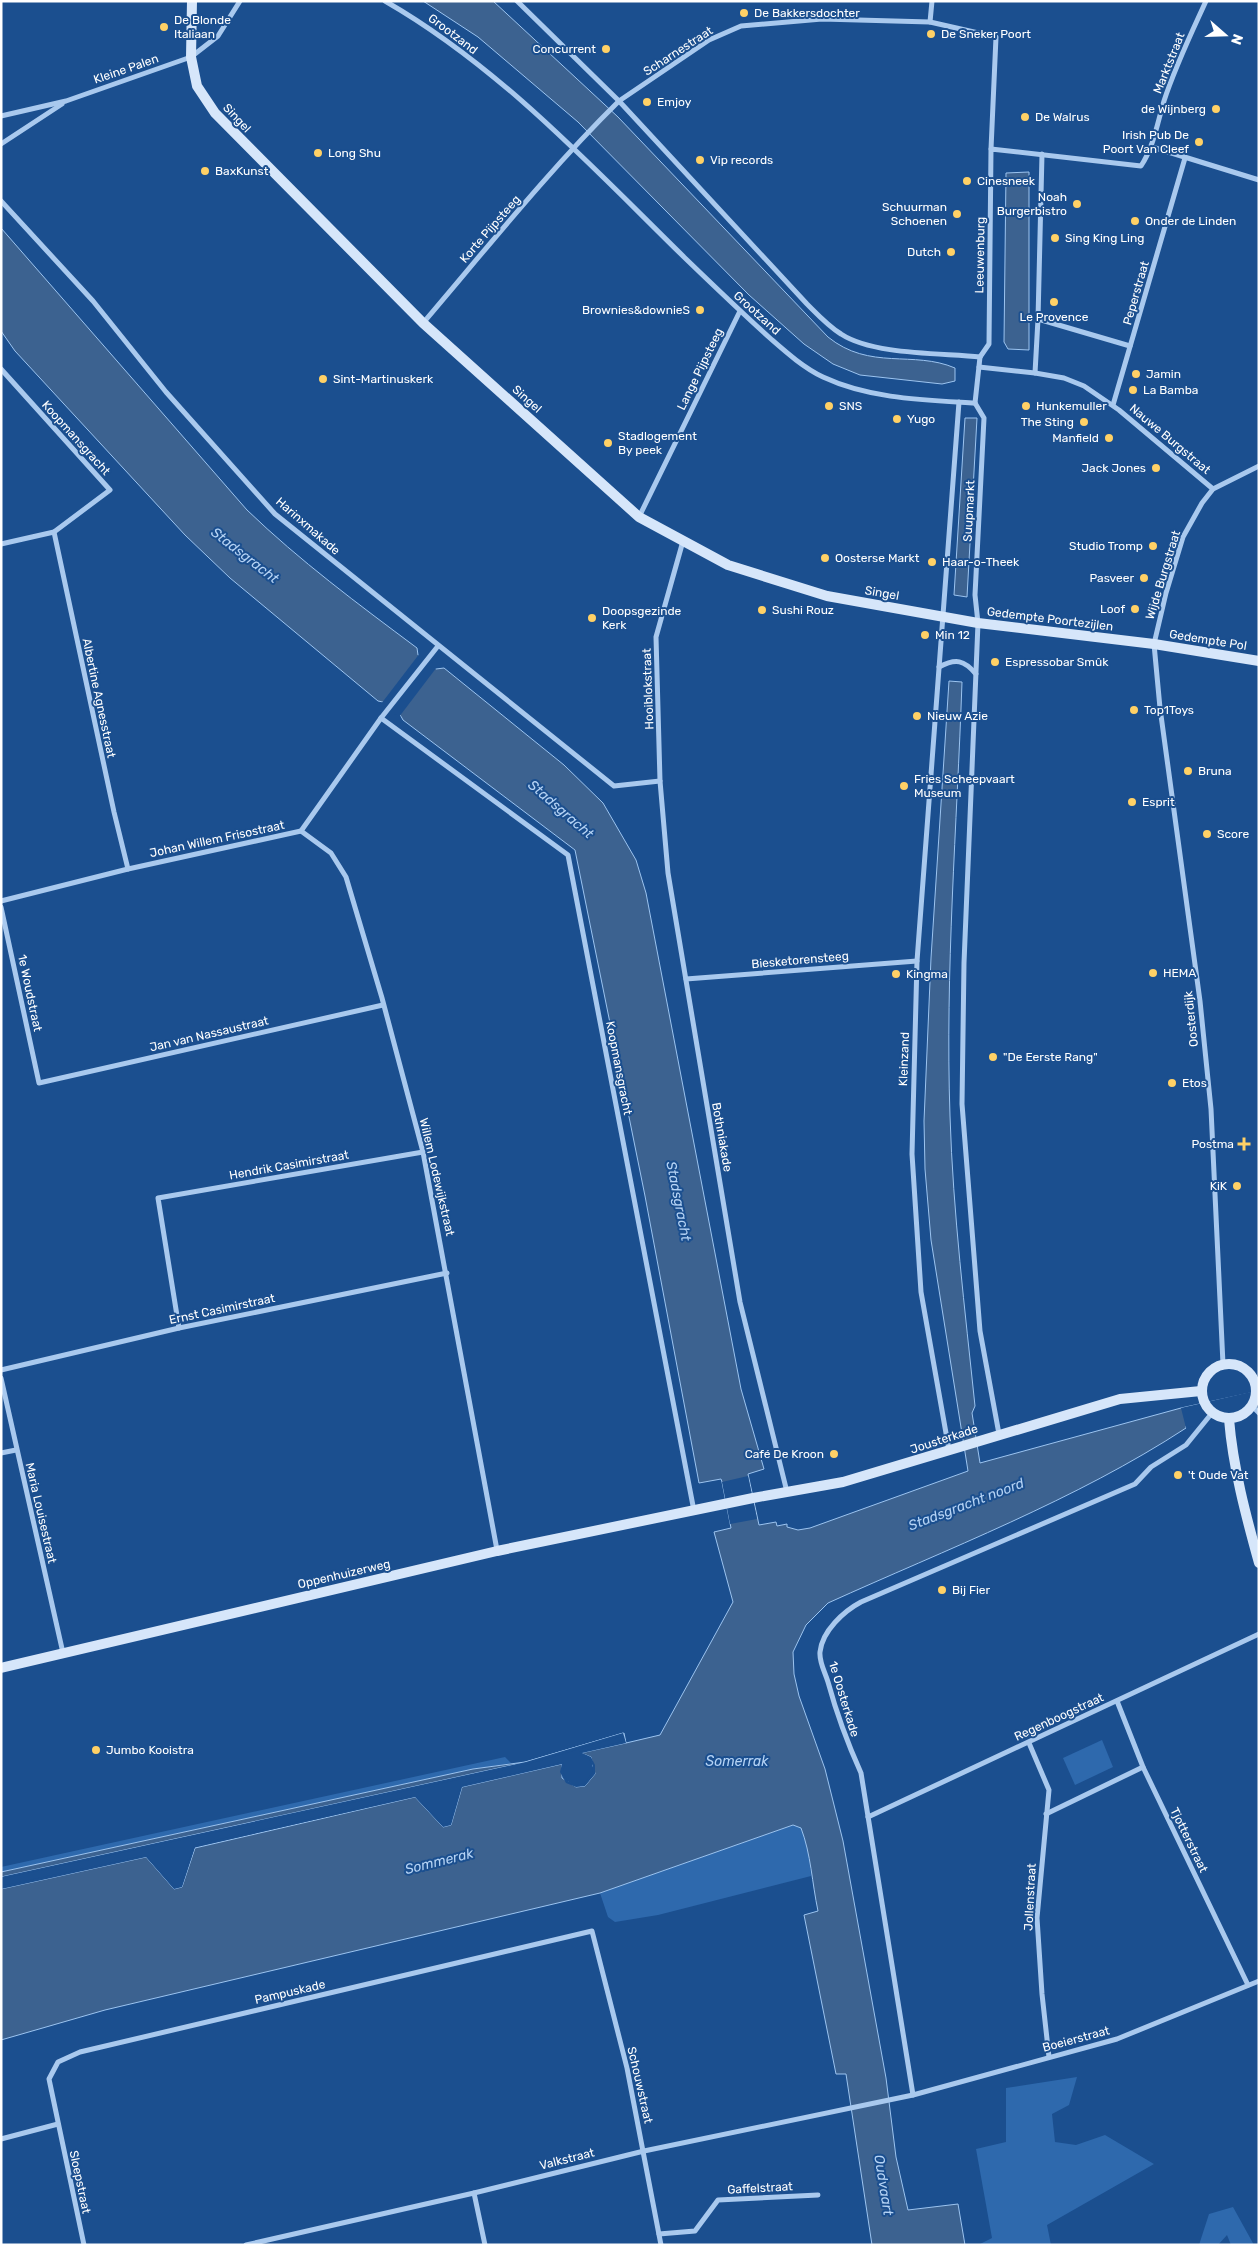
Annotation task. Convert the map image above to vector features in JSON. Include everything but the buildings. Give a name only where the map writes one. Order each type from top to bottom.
[{"type":"main road","name":"Singel","points":[[192,1],[191,57],[197,86],[214,113],[423,323],[639,517],[728,565],[827,596],[945,616]]},
{"type":"main road","name":"Gedempte Poortezijlen","points":[[945,616],[978,623],[1154,644]]},
{"type":"main road","name":"Gedempte Pol","points":[[1154,644],[1259,661]]},
{"type":"main road","points":[[1224,1364],[1240,1366],[1255,1373],[1256,1410],[1228,1419],[1212,1413],[1203,1402],[1201,1391],[1208,1373],[1224,1364]]},
{"type":"main road","name":"Jousterkade","points":[[694,1512],[726,1503],[843,1482],[1120,1399],[1201,1391]]},
{"type":"main road","points":[[1228,1419],[1231,1445],[1244,1508],[1259,1563]]},
{"type":"main road","name":"Oppenhuizerweg","points":[[1,1668],[497,1551],[694,1512]]},
{"type":"street","name":"Kleine Palen","points":[[1,116],[66,101],[191,57],[218,36],[240,1]]},
{"type":"street","name":"Grootzand","points":[[385,1],[432,30],[514,95],[740,311],[802,363],[838,384],[891,396],[975,403]]},
{"type":"street","points":[[518,1],[619,101],[807,304],[842,335],[876,348],[980,357]]},
{"type":"street","points":[[930,22],[932,1]]},
{"type":"street","name":"Marktstraat","points":[[1042,154],[1141,166],[1152,148],[1164,102],[1178,62],[1206,1]]},
{"type":"street","name":"Scharnestraat","points":[[619,101],[709,40],[741,26],[822,19],[930,22],[996,38]]},
{"type":"street","name":"Leeuwenburg","points":[[975,403],[980,357],[989,344],[991,149],[996,38]]},
{"type":"street","name":"Kleine Palen","points":[[1,144],[66,101]]},
{"type":"street","points":[[572,149],[619,101]]},
{"type":"street","points":[[1152,148],[1259,180]]},
{"type":"street","name":"Korte Pijpsteeg","points":[[423,323],[572,149]]},
{"type":"street","points":[[991,149],[1042,154],[1035,373]]},
{"type":"street","name":"Peperstraat","points":[[1113,406],[1185,158]]},
{"type":"street","name":"Harinxmakade","points":[[1,201],[93,301],[166,392],[275,514],[614,786],[660,781]]},
{"type":"street","name":"Lange Pijpsteeg","points":[[639,517],[740,311]]},
{"type":"street","points":[[1038,319],[1130,346]]},
{"type":"street","name":"Nauwe Burgstraat","points":[[979,367],[1064,378],[1084,386],[1113,406],[1214,489]]},
{"type":"street","name":"Koopmansgracht","points":[[1,369],[110,490],[54,532]]},
{"type":"street","name":"Suupmarkt","points":[[945,616],[959,402]]},
{"type":"street","name":"Suupmarkt","points":[[975,403],[984,418],[975,595],[978,623]]},
{"type":"street","points":[[1214,489],[1259,466]]},
{"type":"street","name":"Wijde Burgstraat","points":[[1154,644],[1182,537],[1202,503],[1214,489]]},
{"type":"street","points":[[1,544],[54,532]]},
{"type":"street","name":"Albertine Agnesstraat","points":[[54,532],[112,803],[128,868]]},
{"type":"street","name":"Hooiblokstraat","points":[[660,781],[656,637],[683,541]]},
{"type":"street","name":"Kleinzand","points":[[945,616],[939,667],[917,961],[912,1164],[921,1292],[953,1449]]},
{"type":"street","points":[[978,623],[965,943],[962,1104],[980,1331],[999,1434]]},
{"type":"street","name":"Oosterdijk","points":[[1154,644],[1160,708],[1199,992],[1211,1109],[1224,1364]]},
{"type":"street","name":"Johan Willem Frisostraat","points":[[1,901],[128,868],[301,831],[381,718],[438,646]]},
{"type":"street","points":[[939,667],[956,660],[963,661],[976,674]]},
{"type":"street","name":"Koopmansgracht","points":[[381,718],[568,855],[694,1512]]},
{"type":"street","name":"Bothniakade","points":[[660,781],[668,873],[740,1302],[787,1492]]},
{"type":"street","name":"Willem Lodewijkstraat","points":[[301,831],[331,852],[346,877],[383,1005],[423,1152],[447,1273],[497,1551]]},
{"type":"street","name":"1e Woudstraat","points":[[1,907],[39,1083]]},
{"type":"street","name":"Biesketorensteeg","points":[[686,979],[917,961]]},
{"type":"street","name":"Jan van Nassaustraat","points":[[39,1083],[383,1005]]},
{"type":"street","name":"Hendrik Casimirstraat","points":[[179,1328],[158,1198],[423,1152]]},
{"type":"street","name":"Ernst Casimirstraat","points":[[1,1370],[179,1328],[447,1273]]},
{"type":"street","name":"Maria Louisestraat","points":[[1,1378],[63,1653]]},
{"type":"street","name":"1e Oosterkade","points":[[913,2095],[860,1773],[841,1730],[822,1666],[820,1652],[823,1641],[848,1609],[861,1602],[1135,1484],[1151,1466],[1186,1445],[1212,1413]]},
{"type":"street","points":[[1,1453],[16,1450]]},
{"type":"street","name":"Regenboogstraat","points":[[868,1817],[1259,1634]]},
{"type":"street","name":"Tjotterstraat","points":[[1117,1701],[1143,1767],[1248,1985]]},
{"type":"street","name":"Jollenstraat","points":[[1028,1743],[1049,1790],[1037,1918],[1042,1994],[1049,2057]]},
{"type":"street","points":[[1046,1814],[1143,1767]]},
{"type":"street","name":"Pampuskade","points":[[58,2124],[49,2079],[58,2062],[80,2052],[592,1931]]},
{"type":"street","name":"Schouwstraat","points":[[592,1931],[627,2068],[661,2245]]},
{"type":"street","name":"Boeierstraat","points":[[893,2099],[1117,2039],[1259,1981]]},
{"type":"street","name":"Valkstraat","points":[[246,2245],[474,2193],[644,2151],[893,2099]]},
{"type":"street","points":[[1,2139],[58,2124]]},
{"type":"street","name":"Sloepstraat","points":[[58,2124],[84,2245]]},
{"type":"street","points":[[474,2193],[485,2245]]},
{"type":"street","name":"Gaffelstraat","points":[[659,2234],[695,2231],[718,2200],[818,2195]]},
{"type":"shaded area","points":[[1102,1740],[1113,1767],[1075,1785],[1063,1758]]},
{"type":"shaded area","points":[[505,1757],[511,1763],[473,1769],[1,1872],[1,1867]]},
{"type":"shaded area","points":[[793,1825],[801,1828],[808,1846],[811,1876],[658,1915],[615,1922],[608,1917],[600,1893]]},
{"type":"shaded area","points":[[1077,2077],[1069,2105],[1052,2114],[1055,2142],[1076,2145],[1105,2135],[1154,2164],[1047,2225],[1051,2245],[978,2245],[992,2238],[976,2149],[1006,2142],[1006,2088]]},
{"type":"shaded area","points":[[1233,2207],[1254,2245],[1231,2245],[1227,2235],[1218,2245],[1199,2245],[1209,2214]]},
{"type":"water","points":[[423,1],[493,1],[618,117],[828,337],[860,354],[923,360],[955,368],[955,381],[942,384],[860,375],[833,364],[804,344],[749,295],[578,122],[478,37]]},
{"type":"water","points":[[1029,172],[1029,350],[1008,349],[1004,342],[1006,173]]},
{"type":"water","points":[[1,228],[247,510],[309,564],[417,648],[418,655],[436,669],[444,668],[564,765],[603,803],[636,860],[646,893],[741,1389],[764,1469],[748,1474],[759,1525],[776,1522],[777,1526],[787,1524],[787,1527],[798,1530],[810,1528],[968,1471],[931,1240],[925,1169],[924,1121],[931,958],[949,681],[962,682],[950,953],[950,1116],[963,1298],[975,1406],[972,1413],[980,1463],[1181,1408],[1259,1391],[1186,1426],[1186,1428],[1144,1454],[1056,1501],[828,1603],[806,1625],[793,1652],[794,1674],[799,1696],[825,1769],[843,1841],[886,2078],[896,2157],[908,2210],[958,2204],[965,2245],[872,2245],[846,2074],[836,2074],[804,1915],[818,1911],[809,1858],[801,1828],[793,1825],[600,1893],[105,2010],[1,2040],[1,1889],[146,1857],[174,1889],[182,1887],[195,1848],[415,1797],[443,1827],[451,1825],[462,1787],[562,1764],[562,1778],[576,1787],[585,1786],[595,1774],[591,1757],[581,1753],[660,1735],[733,1602],[714,1532],[731,1528],[722,1482],[721,1479],[699,1483],[645,1196],[575,850],[403,720],[393,708],[386,703],[378,701],[230,578],[185,535],[15,351],[1,331]]},
{"type":"water","points":[[965,418],[977,418],[967,597],[954,595]]},
{"type":"water","points":[[574,1748],[526,1762],[1,1877],[1,1872],[473,1769],[525,1762]]},
{"type":"pier","points":[[420,653],[437,667],[399,717],[381,704]]},
{"type":"pier","points":[[1259,1390],[1259,1412],[1186,1428],[1181,1408]]},
{"type":"pier","points":[[748,1476],[757,1519],[730,1524],[722,1482]]},
{"type":"pier","points":[[623,1733],[626,1743],[582,1753],[591,1757],[595,1765],[595,1774],[585,1786],[576,1787],[566,1783],[560,1772],[562,1764],[462,1787],[451,1825],[443,1827],[415,1797],[195,1847],[182,1887],[174,1889],[146,1857],[1,1889],[1,1886],[146,1855],[175,1886],[180,1885],[194,1845],[415,1795],[443,1824],[449,1823],[461,1785],[562,1762],[565,1764],[563,1772],[568,1781],[576,1785],[584,1783],[592,1773],[593,1766],[589,1759],[579,1755],[579,1752],[623,1741],[622,1736],[526,1765],[1,1879],[1,1877],[526,1762]]},
{"type":"place","name":"De Bakkersdochter","points":[[744,13]]},
{"type":"place","name":"De Blonde Italiaan","points":[[164,27]]},
{"type":"place","name":"De Sneker Poort","points":[[931,34]]},
{"type":"place","name":"Concurrent","points":[[606,49]]},
{"type":"place","name":"Emjoy","points":[[647,102]]},
{"type":"place","name":"de Wijnberg","points":[[1216,109]]},
{"type":"place","name":"De Walrus","points":[[1025,117]]},
{"type":"place","name":"Irish Pub De Poort Van Cleef","points":[[1199,142]]},
{"type":"place","name":"Long Shu","points":[[318,153]]},
{"type":"place","name":"Vip records","points":[[700,160]]},
{"type":"place","name":"BaxKunst","points":[[205,171]]},
{"type":"place","name":"Cinesneek","points":[[967,181]]},
{"type":"place","name":"Noah Burgerbistro","points":[[1077,204]]},
{"type":"place","name":"Schuurman Schoenen","points":[[957,214]]},
{"type":"place","name":"Onder de Linden","points":[[1135,221]]},
{"type":"place","name":"Sing King Ling","points":[[1055,238]]},
{"type":"place","name":"Dutch","points":[[951,252]]},
{"type":"place","name":"Le Provence","points":[[1054,302]]},
{"type":"place","name":"Brownies&downieS","points":[[700,310]]},
{"type":"place","name":"Jamin","points":[[1136,374]]},
{"type":"place","name":"Sint-Martinuskerk","points":[[323,379]]},
{"type":"place","name":"La Bamba","points":[[1133,390]]},
{"type":"place","name":"SNS","points":[[829,406]]},
{"type":"place","name":"Hunkemuller","points":[[1026,406]]},
{"type":"place","name":"Yugo","points":[[897,419]]},
{"type":"place","name":"The Sting","points":[[1084,422]]},
{"type":"place","name":"Manfield","points":[[1109,438]]},
{"type":"place","name":"Stadlogement By peek","points":[[608,443]]},
{"type":"place","name":"Jack Jones","points":[[1156,468]]},
{"type":"place","name":"Studio Tromp","points":[[1153,546]]},
{"type":"place","name":"Oosterse Markt","points":[[825,558]]},
{"type":"place","name":"Haar-o-Theek","points":[[932,562]]},
{"type":"place","name":"Pasveer","points":[[1144,578]]},
{"type":"place","name":"Loof","points":[[1135,609]]},
{"type":"place","name":"Sushi Rouz","points":[[762,610]]},
{"type":"place","name":"Doopsgezinde Kerk","points":[[592,618]]},
{"type":"place","name":"Min 12","points":[[925,635]]},
{"type":"place","name":"Espressobar Smûk","points":[[995,662]]},
{"type":"place","name":"Top1Toys","points":[[1134,710]]},
{"type":"place","name":"Nieuw Azie","points":[[917,716]]},
{"type":"place","name":"Bruna","points":[[1188,771]]},
{"type":"place","name":"Fries Scheepvaart Museum","points":[[904,786]]},
{"type":"place","name":"Esprit","points":[[1132,802]]},
{"type":"place","name":"Score","points":[[1207,834]]},
{"type":"place","name":"HEMA","points":[[1153,973]]},
{"type":"place","name":"Kingma","points":[[896,974]]},
{"type":"place","name":"\"De Eerste Rang\"","points":[[993,1057]]},
{"type":"place","name":"Etos","points":[[1172,1083]]},
{"type":"place","name":"Postma","points":[[1244,1144]]},
{"type":"place","name":"KiK","points":[[1237,1186]]},
{"type":"place","name":"Café De Kroon","points":[[834,1454]]},
{"type":"place","name":"'t Oude Vat","points":[[1178,1475]]},
{"type":"place","name":"Bij Fier","points":[[942,1590]]},
{"type":"place","name":"Jumbo Kooistra","points":[[96,1750]]},
{"type":"water label","name":"Stadsgracht","points":[[245,555]]},
{"type":"water label","name":"Stadsgracht","points":[[561,809]]},
{"type":"water label","name":"Stadsgracht","points":[[679,1201]]},
{"type":"water label","name":"Stadsgracht noord","points":[[966,1504]]},
{"type":"water label","name":"Somerrak","points":[[737,1761]]},
{"type":"water label","name":"Sommerak","points":[[439,1861]]},
{"type":"water label","name":"Oudvaart","points":[[884,2185]]}]
